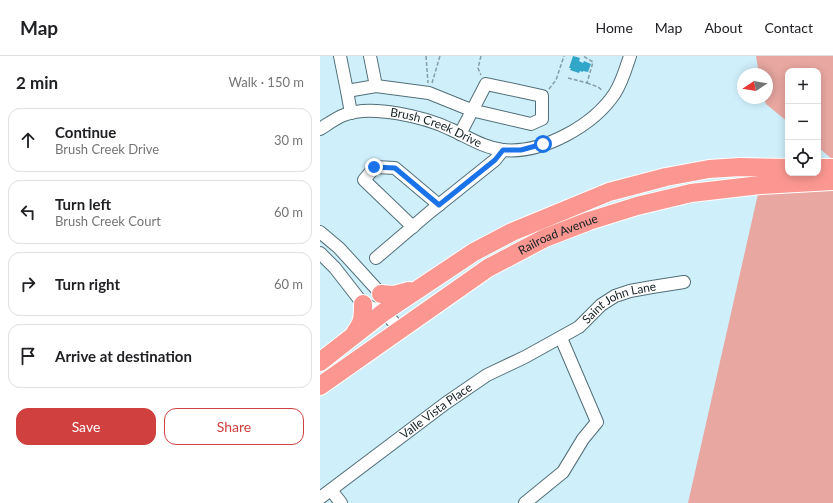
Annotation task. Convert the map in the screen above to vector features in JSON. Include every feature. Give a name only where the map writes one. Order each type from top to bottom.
[{"type":"highway","name":"Railroad Avenue","points":[[320,362],[384,312],[435,277],[474,252],[512,232],[609,192],[666,177],[709,170],[785,168]]},
{"type":"highway","points":[[821,168],[833,168]]},
{"type":"highway","name":"Railroad Avenue","points":[[320,386],[488,268],[545,238],[588,221],[637,206],[691,193],[760,185],[833,181]]},
{"type":"highway","points":[[381,294],[394,295],[405,293],[435,277]]},
{"type":"highway","points":[[352,337],[362,324],[363,304]]},
{"type":"street","points":[[340,56],[351,113]]},
{"type":"street","points":[[370,56],[376,86]]},
{"type":"street","name":"Brush Creek Drive","points":[[320,128],[344,115],[351,113],[364,111],[402,114],[438,123],[481,145],[503,150],[521,150],[560,138],[583,126],[599,112],[616,92],[630,56]]},
{"type":"street","points":[[347,91],[376,86],[429,93],[471,110],[531,124],[542,119],[542,96],[486,84],[471,110],[460,134]]},
{"type":"street","points":[[376,258],[495,160],[503,150]]},
{"type":"street","points":[[413,227],[364,180],[374,167],[395,168],[439,205]]},
{"type":"street","points":[[320,232],[339,248],[381,294],[384,312]]},
{"type":"street","points":[[320,253],[335,268],[363,304],[384,312],[400,329]]},
{"type":"street","name":"Saint John Lane","points":[[561,338],[579,327],[601,305],[615,296],[652,286],[684,282]]},
{"type":"street","points":[[525,503],[563,472],[583,439],[597,422],[561,338]]},
{"type":"street","name":"Valle Vista Place","points":[[320,498],[446,403],[487,375],[561,338]]},
{"type":"street","points":[[331,490],[341,503]]},
{"type":"path","points":[[426,56],[429,93]]},
{"type":"path","points":[[429,93],[440,56]]},
{"type":"path","points":[[480,56],[478,68],[486,84]]},
{"type":"path","points":[[542,96],[556,80],[564,56]]},
{"type":"path","points":[[583,56],[593,62],[587,83]]},
{"type":"path","points":[[568,78],[598,87],[611,98]]},
{"type":"shaded area","points":[[756,56],[833,56],[833,160],[821,150],[821,68],[785,68],[785,120],[766,104],[773,104],[773,68],[758,68]]},
{"type":"shaded area","points":[[833,181],[833,503],[688,503],[760,185]]},
{"type":"water","points":[[573,56],[580,58],[579,61],[583,63],[584,61],[591,64],[588,72],[580,71],[579,73],[570,70],[571,68],[569,68]]},
{"type":"route","points":[[374,167],[395,168],[439,205],[495,160],[503,150],[521,150],[543,144]]}]
